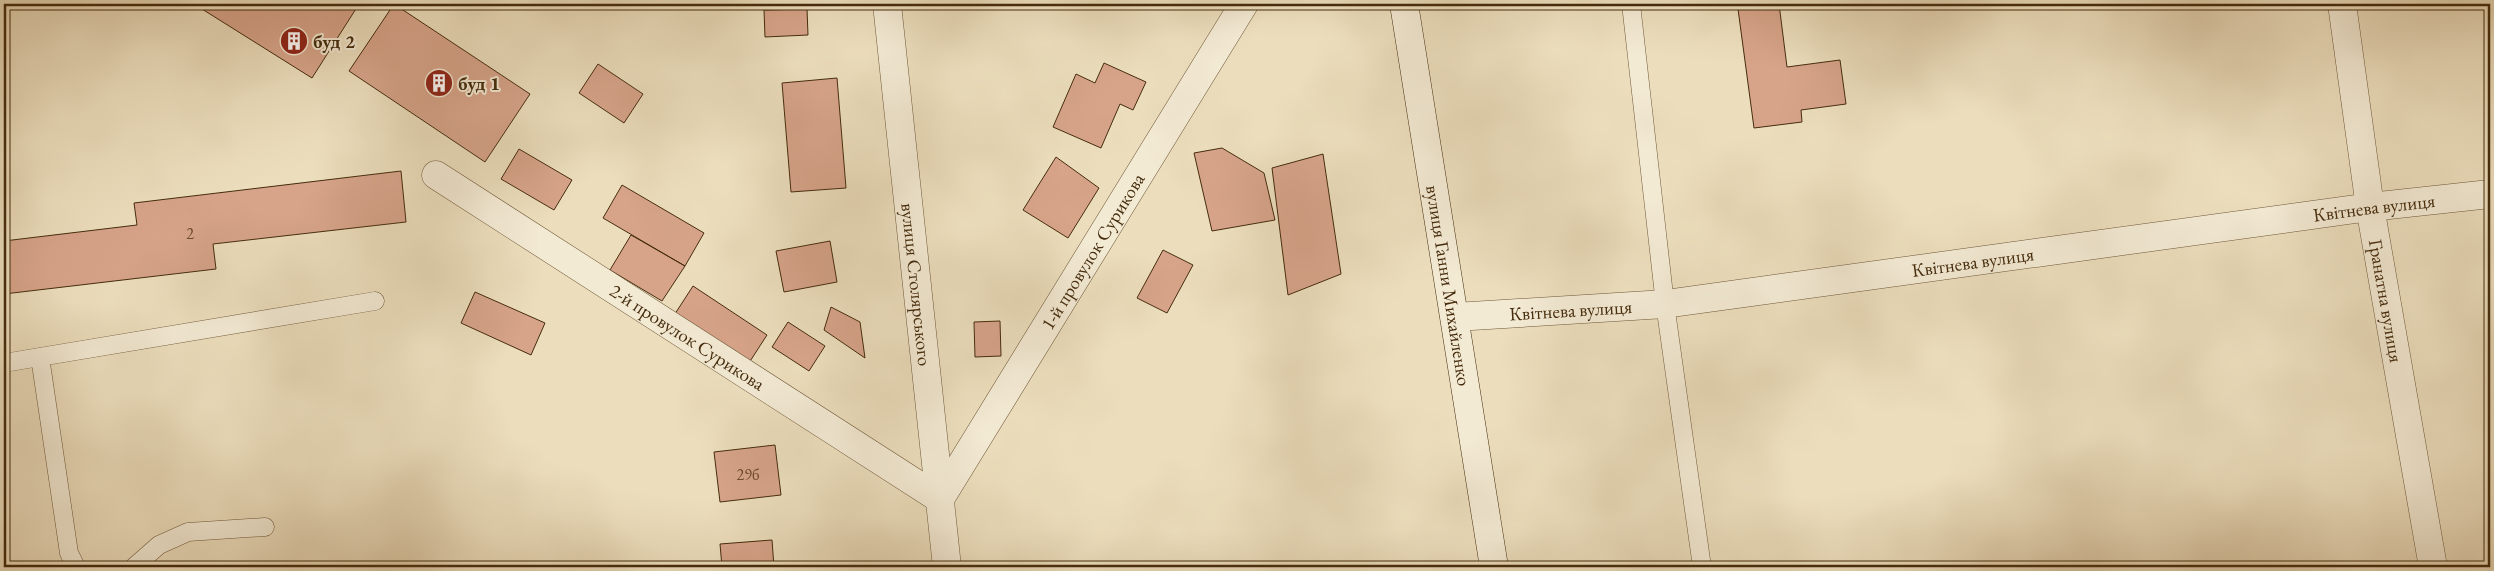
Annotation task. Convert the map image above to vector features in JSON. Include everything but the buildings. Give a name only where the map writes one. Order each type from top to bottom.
[{"type":"street","name":"вулиця Столярського","points":[[886,4],[947,567]]},
{"type":"street","name":"1-й провулок Сурикова","points":[[940,499],[1244,4]]},
{"type":"street","name":"вулиця Ганни Михайленко","points":[[1404,4],[1494,567]]},
{"type":"street","name":"Гранатна вулиця","points":[[2342,4],[2370,207],[2433,567]]},
{"type":"street","name":"2-й провулок Сурикова","points":[[436,174],[940,499]]},
{"type":"street","name":"Квітнева вулиця","points":[[1455,317],[1665,304],[2370,207],[2490,194]]},
{"type":"lane","points":[[1631,4],[1665,304],[1702,567]]},
{"type":"lane","points":[[4,363],[375,301]]},
{"type":"lane","points":[[40,357],[69,553],[76,567]]},
{"type":"lane","points":[[134,567],[159,545],[188,532],[265,527]]},
{"type":"place","name":"буд 2","points":[[294,41]]},
{"type":"place","name":"буд 1","points":[[439,83]]}]
